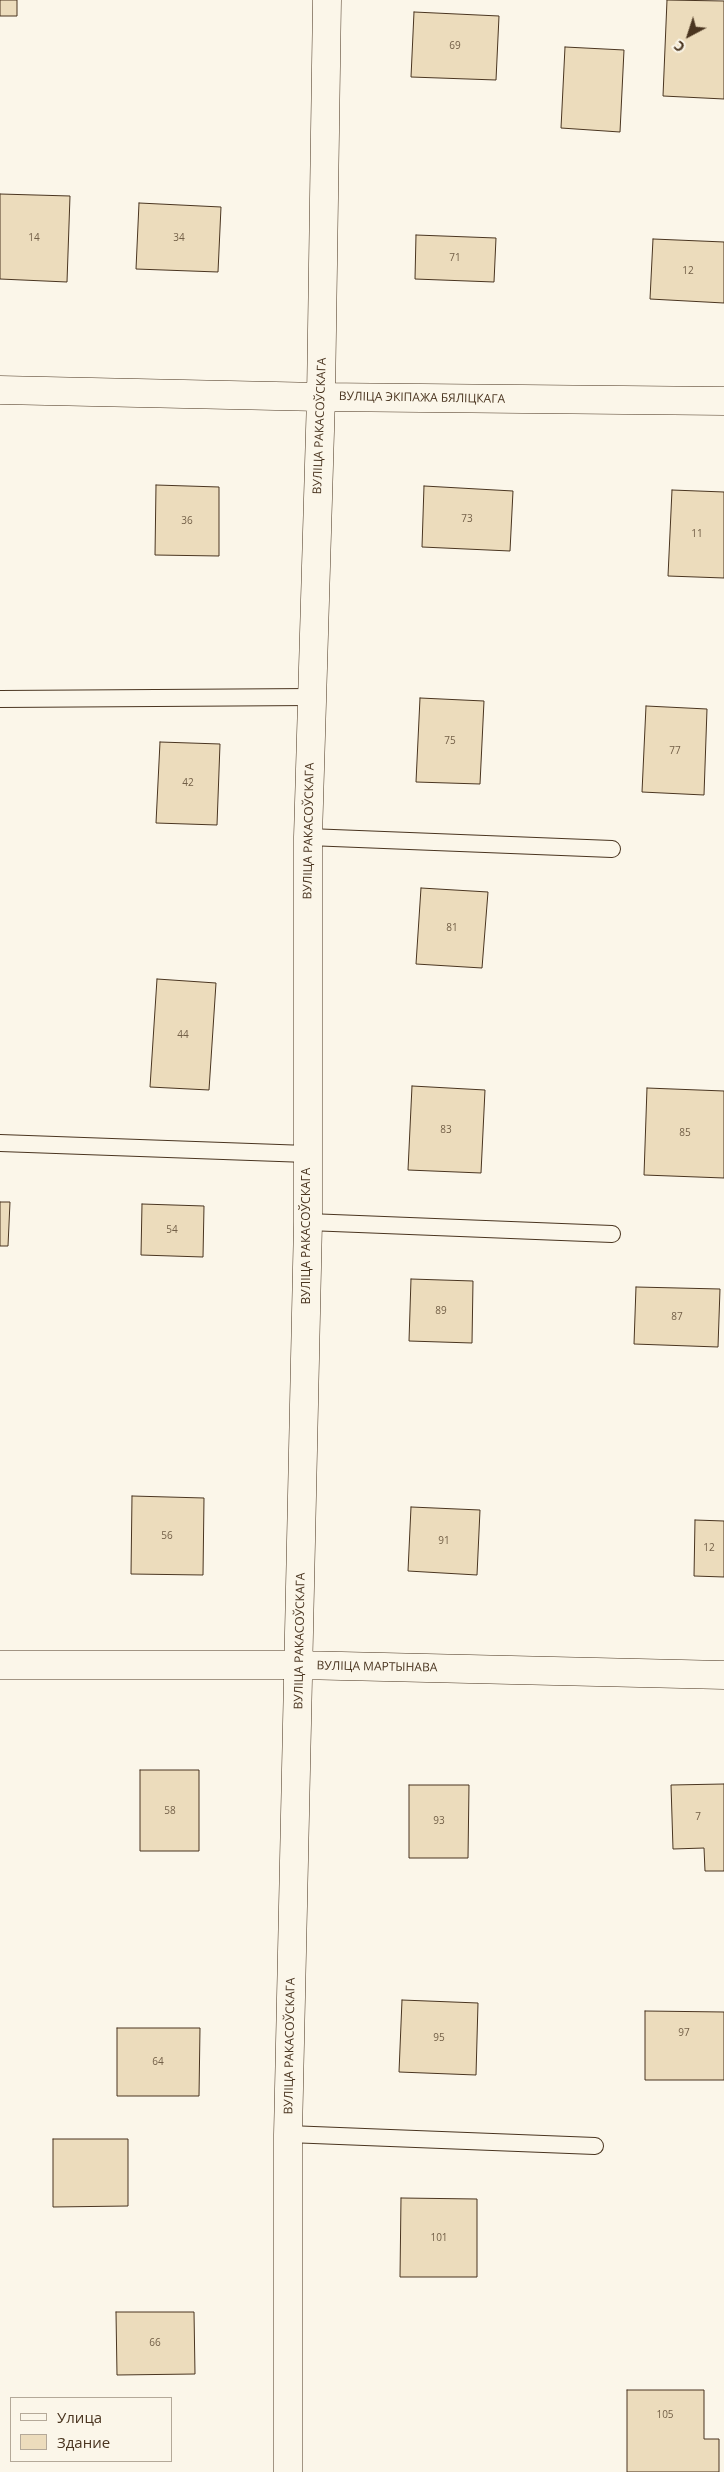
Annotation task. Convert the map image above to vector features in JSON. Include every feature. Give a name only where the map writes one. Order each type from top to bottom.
[{"type":"street","name":"ВУЛІЦА РАКАСОЎСКАГА","points":[[288,2472],[288,2134],[308,1222],[308,837],[321,397],[327,0]]},
{"type":"street","name":"ВУЛІЦА ЭКІПАЖА БЯЛІЦКАГА","points":[[0,390],[321,397],[724,401]]},
{"type":"street","name":"ВУЛІЦА МАРТЫНАВА","points":[[0,1665],[299,1665],[724,1675]]},
{"type":"lane","points":[[0,699],[312,697]]},
{"type":"lane","points":[[308,837],[612,849]]},
{"type":"lane","points":[[0,1143],[307,1154]]},
{"type":"lane","points":[[308,1222],[612,1234]]},
{"type":"lane","points":[[288,2134],[595,2146]]},
{"type":"building","points":[[0,0],[17,0],[17,16],[0,16]]},
{"type":"building","points":[[667,0],[724,1],[724,99],[663,96]]},
{"type":"building","points":[[414,12],[499,16],[496,80],[411,77]]},
{"type":"building","points":[[565,47],[624,50],[620,132],[561,128]]},
{"type":"building","points":[[0,194],[70,196],[67,282],[0,279]]},
{"type":"building","points":[[139,203],[221,207],[218,272],[136,269]]},
{"type":"building","points":[[416,235],[496,238],[494,282],[415,279]]},
{"type":"building","points":[[653,239],[724,242],[724,303],[650,299]]},
{"type":"building","points":[[156,485],[219,487],[219,556],[155,555]]},
{"type":"building","points":[[424,486],[513,491],[510,551],[422,547]]},
{"type":"building","points":[[672,490],[724,492],[724,578],[668,576]]},
{"type":"building","points":[[420,698],[484,701],[480,784],[416,782]]},
{"type":"building","points":[[646,706],[707,709],[704,795],[642,792]]},
{"type":"building","points":[[160,742],[220,744],[217,825],[156,823]]},
{"type":"building","points":[[421,888],[488,892],[482,968],[416,964]]},
{"type":"building","points":[[157,979],[216,983],[209,1090],[150,1087]]},
{"type":"building","points":[[412,1086],[485,1090],[481,1173],[408,1170]]},
{"type":"building","points":[[647,1088],[724,1091],[724,1178],[644,1175]]},
{"type":"building","points":[[0,1202],[10,1202],[8,1246],[0,1246]]},
{"type":"building","points":[[142,1204],[204,1206],[203,1257],[141,1255]]},
{"type":"building","points":[[411,1279],[473,1281],[472,1343],[409,1341]]},
{"type":"building","points":[[636,1287],[720,1289],[718,1347],[634,1344]]},
{"type":"building","points":[[132,1496],[204,1498],[203,1575],[131,1574]]},
{"type":"building","points":[[411,1507],[480,1510],[477,1575],[408,1571]]},
{"type":"building","points":[[695,1520],[724,1521],[724,1577],[694,1576]]},
{"type":"building","points":[[140,1770],[199,1770],[199,1851],[140,1851]]},
{"type":"building","points":[[724,1784],[724,1871],[705,1871],[704,1848],[673,1849],[671,1785]]},
{"type":"building","points":[[409,1785],[469,1785],[468,1858],[409,1858]]},
{"type":"building","points":[[402,2000],[478,2003],[476,2075],[399,2072]]},
{"type":"building","points":[[645,2011],[724,2012],[724,2080],[645,2080]]},
{"type":"building","points":[[117,2028],[200,2028],[199,2096],[117,2096]]},
{"type":"building","points":[[53,2139],[128,2139],[128,2206],[53,2207]]},
{"type":"building","points":[[401,2198],[477,2199],[477,2277],[400,2277]]},
{"type":"building","points":[[116,2312],[194,2312],[195,2374],[117,2375]]},
{"type":"building","points":[[627,2390],[704,2390],[704,2439],[719,2439],[719,2472],[627,2472]]}]
